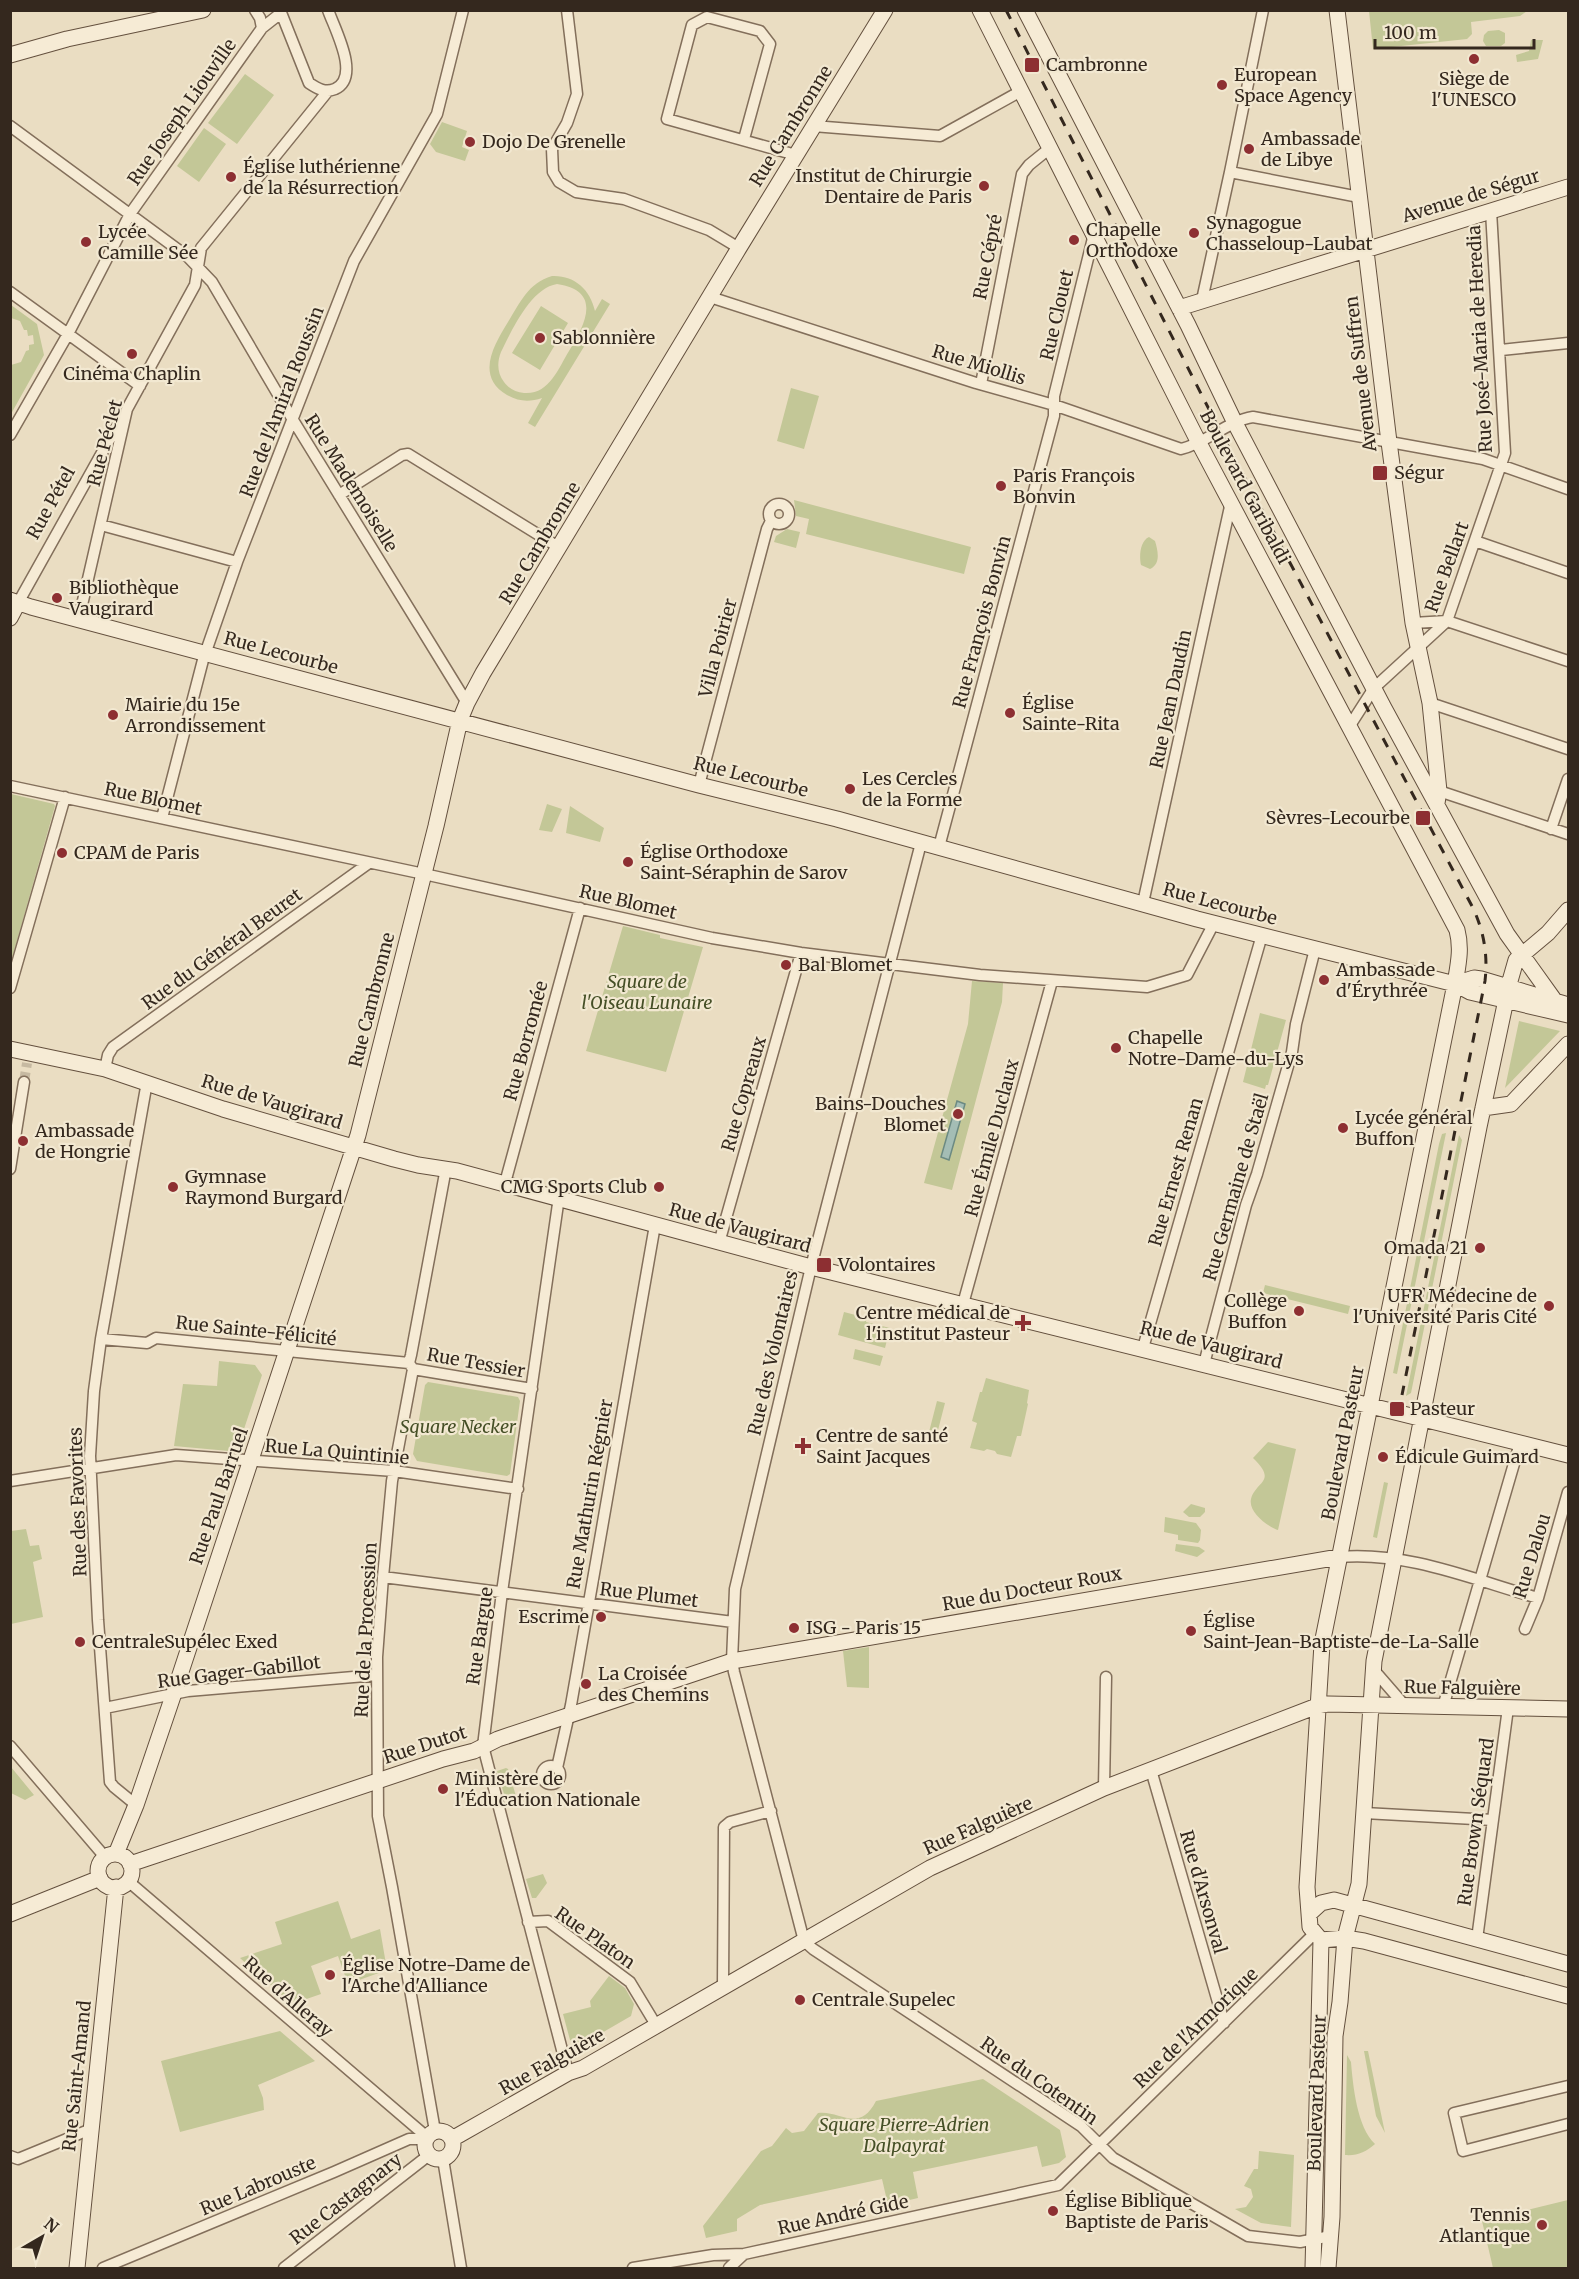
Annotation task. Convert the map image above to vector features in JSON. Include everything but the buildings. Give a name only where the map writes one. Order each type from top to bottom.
[{"type":"main road","points":[[10,55],[156,15],[203,10]]},
{"type":"main road","name":"Rue Cambronne","points":[[354,1148],[424,874],[460,720],[467,703],[739,248],[885,10]]},
{"type":"main road","name":"Boulevard Garibaldi","points":[[980,10],[1199,443],[1457,930],[1460,952],[1455,984]]},
{"type":"main road","name":"Boulevard Garibaldi","points":[[1025,10],[1179,308],[1235,423],[1374,688],[1438,797],[1507,934],[1562,1003]]},
{"type":"main road","name":"Avenue de Suffren","points":[[1337,10],[1413,623],[1430,703],[1438,797]]},
{"type":"main road","name":"Avenue de Ségur","points":[[1179,308],[1569,187]]},
{"type":"main road","name":"Rue Lecourbe","points":[[14,601],[699,785],[837,819],[1214,923],[1455,984],[1474,978],[1481,979],[1507,994]]},
{"type":"main road","name":"Rue Pétel","points":[[10,618],[14,601]]},
{"type":"main road","points":[[1507,994],[1516,960],[1548,933],[1569,910]]},
{"type":"main road","points":[[1455,984],[1470,992],[1507,994],[1562,1003]]},
{"type":"main road","name":"Boulevard Pasteur","points":[[1313,2268],[1318,1937],[1310,1927],[1307,1882],[1322,1644],[1455,984]]},
{"type":"main road","points":[[1507,994],[1569,1015]]},
{"type":"main road","name":"Boulevard Pasteur","points":[[1328,2268],[1331,2243],[1335,2036],[1345,1938],[1359,1884],[1373,1669],[1393,1558],[1507,994]]},
{"type":"main road","points":[[1483,1108],[1511,1104],[1569,1044]]},
{"type":"main road","name":"Rue de Vaugirard","points":[[10,1049],[28,1057],[105,1069],[223,1109],[418,1165],[446,1168],[811,1267],[1569,1455]]},
{"type":"main road","name":"Rue Paul Barruel","points":[[110,1856],[136,1805],[354,1148]]},
{"type":"main road","name":"Rue du Docteur Roux","points":[[732,1661],[1340,1557]]},
{"type":"main road","name":"Rue Dutot","points":[[130,1864],[474,1750],[569,1715],[732,1661]]},
{"type":"main road","name":"Rue Falguière","points":[[452,2139],[568,2073],[583,2068],[930,1868],[1104,1788],[1150,1770],[1317,1706],[1328,1704],[1370,1707],[1569,1709]]},
{"type":"main road","points":[[110,1856],[126,1859],[130,1864],[131,1872],[122,1884],[106,1885],[100,1878],[99,1867],[110,1856]]},
{"type":"main road","points":[[10,1914],[100,1878]]},
{"type":"main road","name":"Rue Saint-Amand","points":[[77,2268],[91,2129],[122,1884]]},
{"type":"main road","points":[[1309,1914],[1316,1906],[1325,1901],[1334,1900],[1569,1965]]},
{"type":"main road","points":[[1318,1937],[1345,1938],[1417,1954],[1569,1996]]},
{"type":"main road","points":[[446,2132],[452,2139],[451,2153],[436,2157],[425,2147],[429,2136],[446,2132]]},
{"type":"street","points":[[255,10],[262,28]]},
{"type":"street","name":"Rue Péclet","points":[[82,605],[127,409],[195,285],[201,248],[328,91],[345,81],[348,68],[328,10]]},
{"type":"street","name":"Rue de l'Amiral Roussin","points":[[162,818],[205,653],[237,562],[354,261],[437,114],[463,10]]},
{"type":"street","points":[[567,10],[577,94],[567,123],[552,149],[553,172],[559,182],[576,192],[624,199],[709,230],[739,248]]},
{"type":"street","points":[[1202,300],[1263,10]]},
{"type":"street","points":[[280,12],[309,83],[318,89],[328,91]]},
{"type":"street","name":"Rue Joseph Liouville","points":[[10,435],[68,334],[130,214],[262,28],[280,12]]},
{"type":"street","points":[[744,139],[770,44],[760,31],[707,17],[692,25],[667,119],[796,155]]},
{"type":"street","points":[[813,126],[939,136],[1021,91]]},
{"type":"street","name":"Rue Mademoiselle","points":[[10,126],[198,266],[212,282],[293,420],[467,703]]},
{"type":"street","name":"Rue Cépré","points":[[981,384],[1022,174],[1029,165],[1050,148]]},
{"type":"street","points":[[1230,172],[1359,197]]},
{"type":"street","name":"Rue José-Maria de Heredia","points":[[1491,211],[1505,453],[1501,465]]},
{"type":"street","name":"Rue Clouet","points":[[1054,405],[1094,234]]},
{"type":"street","points":[[10,292],[140,386]]},
{"type":"street","name":"Rue Miollis","points":[[710,297],[981,384],[1054,405],[1180,449],[1199,443],[1235,423]]},
{"type":"street","points":[[1500,350],[1569,343]]},
{"type":"street","name":"Rue François Bonvin","points":[[939,848],[1051,427],[1054,405]]},
{"type":"street","name":"Rue Pétel","points":[[14,601],[127,409]]},
{"type":"street","points":[[1235,423],[1253,417],[1483,459],[1569,489]]},
{"type":"street","points":[[339,495],[402,455],[408,454],[560,548]]},
{"type":"street","name":"Rue Bellart","points":[[1349,727],[1374,688],[1448,621],[1501,465]]},
{"type":"street","name":"Rue Jean Daudin","points":[[1143,903],[1231,502]]},
{"type":"street","name":"Villa Poirier","points":[[699,785],[771,521]]},
{"type":"street","points":[[101,525],[237,562]]},
{"type":"street","points":[[1475,541],[1569,573]]},
{"type":"street","points":[[1413,623],[1448,621],[1569,661]]},
{"type":"street","points":[[1430,703],[1569,750]]},
{"type":"street","points":[[1551,828],[1569,779]]},
{"type":"street","name":"Rue Blomet","points":[[10,786],[712,938],[888,965],[980,975],[1147,987],[1187,975],[1214,923]]},
{"type":"street","points":[[10,988],[65,797]]},
{"type":"street","points":[[1438,797],[1569,834]]},
{"type":"street","name":"Rue des Volontaires","points":[[804,1941],[732,1661],[735,1589],[811,1267],[921,843]]},
{"type":"street","name":"Rue du Général Beuret","points":[[105,1069],[108,1055],[113,1047],[369,863]]},
{"type":"street","name":"Rue Borromée","points":[[505,1183],[580,908]]},
{"type":"street","name":"Rue Ernest Renan","points":[[1143,1348],[1262,935]]},
{"type":"street","name":"Rue Germaine de Staël","points":[[1204,1364],[1246,1205],[1292,1052],[1296,1024],[1316,949]]},
{"type":"street","name":"Rue Copreaux","points":[[719,1243],[801,953]]},
{"type":"street","name":"Rue Émile Duclaux","points":[[963,1304],[1052,981]]},
{"type":"street","points":[[10,1169],[24,1082]]},
{"type":"street","name":"Rue des Favorites","points":[[136,1805],[111,1782],[90,1467],[93,1391],[147,1082]]},
{"type":"street","name":"Rue de la Procession","points":[[429,2136],[393,1887],[378,1816],[377,1675],[382,1577],[394,1471],[446,1168]]},
{"type":"street","name":"Rue Bargue","points":[[559,1197],[502,1592],[483,1746],[568,2073]]},
{"type":"street","name":"Rue Mathurin Régnier","points":[[557,1768],[569,1715],[655,1225]]},
{"type":"street","name":"Rue Sainte-Félicité","points":[[101,1339],[147,1342],[156,1338],[287,1350],[411,1366]]},
{"type":"street","name":"Rue Tessier","points":[[411,1366],[532,1389]]},
{"type":"street","points":[[1443,1707],[1520,1443]]},
{"type":"street","name":"Rue La Quintinie","points":[[10,1481],[176,1455],[394,1471],[518,1489]]},
{"type":"street","name":"Rue Dalou","points":[[1525,1629],[1538,1598],[1569,1492]]},
{"type":"street","points":[[1340,1557],[1393,1558],[1538,1598]]},
{"type":"street","name":"Rue Plumet","points":[[382,1577],[733,1622]]},
{"type":"street","points":[[1373,1669],[1406,1707]]},
{"type":"street","name":"Rue Gager-Gabillot","points":[[105,1708],[174,1692],[377,1675]]},
{"type":"street","points":[[1104,1788],[1106,1677]]},
{"type":"street","name":"Rue Brown Séquard","points":[[1477,1939],[1508,1708]]},
{"type":"street","points":[[10,1746],[110,1856]]},
{"type":"street","name":"Rue d'Arsonval","points":[[1150,1770],[1224,2023]]},
{"type":"street","points":[[723,1986],[723,1831],[730,1822],[771,1811]]},
{"type":"street","points":[[1364,1813],[1493,1820]]},
{"type":"street","name":"Rue d'Alleray","points":[[122,1884],[429,2136]]},
{"type":"street","name":"Rue Platon","points":[[528,1922],[548,1921],[630,1982],[656,2025]]},
{"type":"street","name":"Rue de l'Armorique","points":[[1058,2185],[1224,2023],[1318,1937]]},
{"type":"street","name":"Rue du Cotentin","points":[[804,1941],[1081,2126],[1113,2158],[1248,2236],[1315,2245],[1331,2243]]},
{"type":"street","points":[[1569,2086],[1454,2113],[1463,2151],[1569,2124]]},
{"type":"street","points":[[10,2156],[18,2159],[91,2129]]},
{"type":"street","name":"Rue Labrouste","points":[[103,2268],[409,2139],[429,2136]]},
{"type":"street","points":[[436,2157],[461,2268]]},
{"type":"street","name":"Rue Castagnary","points":[[284,2268],[436,2157]]},
{"type":"street","name":"Rue André Gide","points":[[633,2268],[712,2255],[744,2254],[1058,2185]]},
{"type":"street","points":[[729,2268],[744,2254]]},
{"type":"green space","points":[[1369,10],[1527,11],[1520,16],[1471,22],[1472,34],[1467,39],[1373,49]]},
{"type":"green space","points":[[1499,30],[1505,33],[1505,43],[1501,46],[1486,46],[1483,41],[1484,35],[1488,31]]},
{"type":"green space","points":[[1531,40],[1543,40],[1538,59],[1517,62],[1516,55],[1529,51]]},
{"type":"green space","points":[[245,74],[274,95],[237,144],[208,123]]},
{"type":"green space","points":[[442,122],[467,131],[462,147],[469,150],[465,161],[436,152],[430,144]]},
{"type":"green space","points":[[204,128],[226,144],[199,182],[177,166]]},
{"type":"green space","points":[[560,276],[574,281],[585,290],[595,311],[602,299],[610,304],[535,427],[528,423],[542,398],[524,401],[507,395],[497,387],[492,379],[490,360],[503,331],[526,294],[544,279]],"holes":[[[557,284],[572,288],[581,294],[586,311],[580,331],[557,373],[540,390],[533,393],[515,391],[502,379],[498,364],[501,352],[523,311],[539,293],[548,287]]]},
{"type":"green space","points":[[11,305],[37,324],[44,355],[11,414],[11,365],[21,362],[26,351],[29,350],[29,345],[34,344],[33,335],[28,336],[27,330],[24,330],[20,321],[11,318]]},
{"type":"green space","name":"Sablonnière","points":[[541,306],[568,323],[540,370],[512,353]]},
{"type":"green space","points":[[791,388],[819,396],[804,449],[777,441]]},
{"type":"green space","points":[[794,500],[971,547],[964,574],[806,534],[809,519],[796,516]]},
{"type":"green space","points":[[787,529],[800,532],[796,548],[774,542],[776,536]]},
{"type":"green space","points":[[1149,537],[1155,541],[1158,553],[1156,564],[1150,569],[1141,565],[1140,557],[1142,545]]},
{"type":"green space","points":[[11,794],[55,806],[11,962]]},
{"type":"green space","points":[[547,804],[562,809],[552,832],[539,830]]},
{"type":"green space","points":[[570,806],[604,828],[600,842],[566,833]]},
{"type":"green space","name":"Square de l'Oiseau Lunaire","points":[[623,926],[660,935],[660,938],[703,947],[666,1072],[586,1051]]},
{"type":"green space","name":"Bains-Douches Blomet","points":[[972,981],[1003,983],[1002,1002],[952,1190],[924,1183],[968,1024]]},
{"type":"green space","points":[[1260,1013],[1286,1020],[1265,1089],[1243,1082]]},
{"type":"green space","points":[[1519,1021],[1560,1031],[1505,1088]]},
{"type":"green space","points":[[1446,1133],[1397,1374],[1393,1373],[1439,1144],[1442,1134]]},
{"type":"green space","points":[[1459,1135],[1462,1140],[1411,1393],[1406,1396]]},
{"type":"green space","points":[[1265,1285],[1350,1306],[1348,1314],[1263,1293]]},
{"type":"green space","points":[[844,1312],[867,1318],[866,1322],[890,1328],[885,1348],[838,1335]]},
{"type":"green space","points":[[855,1349],[883,1356],[880,1366],[853,1359]]},
{"type":"green space","points":[[219,1361],[255,1365],[262,1375],[239,1444],[229,1451],[174,1446],[183,1384],[217,1386]]},
{"type":"green space","points":[[986,1378],[1029,1390],[1021,1436],[1017,1436],[1011,1457],[987,1449],[984,1451],[970,1448],[977,1423],[972,1421]]},
{"type":"green space","name":"Square Necker","points":[[428,1382],[518,1397],[520,1401],[510,1474],[507,1476],[417,1461],[413,1454],[425,1385]]},
{"type":"green space","points":[[937,1401],[945,1403],[937,1434],[929,1432]]},
{"type":"green space","points":[[1268,1442],[1296,1449],[1278,1530],[1260,1518],[1251,1504],[1254,1493],[1265,1477],[1264,1472],[1253,1458]]},
{"type":"green space","points":[[1384,1482],[1388,1483],[1377,1538],[1373,1537]]},
{"type":"green space","points":[[1191,1504],[1205,1508],[1205,1512],[1200,1517],[1189,1517],[1183,1512]]},
{"type":"green space","points":[[1165,1517],[1196,1523],[1201,1530],[1198,1543],[1178,1540],[1178,1535],[1164,1532]]},
{"type":"green space","points":[[26,1529],[30,1546],[39,1545],[42,1559],[33,1562],[43,1617],[11,1624],[11,1531]]},
{"type":"green space","points":[[1176,1544],[1199,1547],[1205,1551],[1197,1557],[1175,1551]]},
{"type":"green space","points":[[869,1647],[869,1688],[847,1687],[843,1651]]},
{"type":"green space","points":[[11,1767],[34,1795],[25,1800],[11,1793]]},
{"type":"green space","points":[[506,1768],[518,1803],[508,1807],[497,1771]]},
{"type":"green space","points":[[543,1874],[547,1883],[536,1898],[532,1898],[526,1879]]},
{"type":"green space","points":[[338,1901],[351,1939],[380,1929],[387,1970],[348,1984],[338,1956],[311,1966],[321,1994],[292,2004],[240,1958],[282,1944],[275,1922]]},
{"type":"green space","points":[[609,1976],[625,1988],[634,2004],[631,2016],[581,2045],[570,2040],[563,2014],[591,2007],[590,2001]]},
{"type":"green space","points":[[280,2031],[315,2061],[258,2085],[263,2098],[264,2110],[180,2132],[161,2061]]},
{"type":"green space","points":[[1364,2051],[1368,2051],[1385,2133],[1376,2116]]},
{"type":"green space","points":[[1347,2055],[1351,2062],[1360,2117],[1369,2137],[1375,2144],[1353,2155],[1345,2155]]},
{"type":"green space","name":"Square Pierre-Adrien Dalpayrat","points":[[983,2079],[1060,2130],[1066,2157],[1059,2163],[1042,2167],[1037,2146],[913,2172],[918,2198],[888,2205],[882,2179],[760,2205],[737,2219],[737,2231],[706,2238],[703,2226],[761,2151],[772,2146],[786,2128],[792,2133],[804,2131],[818,2113],[856,2119],[870,2111],[876,2101]]},
{"type":"green space","points":[[1259,2151],[1294,2155],[1291,2227],[1261,2223],[1235,2209],[1246,2207],[1253,2197],[1251,2189],[1244,2186],[1254,2169],[1258,2169]]},
{"type":"green space","points":[[1568,2200],[1568,2268],[1493,2268],[1482,2221]]},
{"type":"water","points":[[957,1101],[965,1104],[949,1160],[941,1157]]},
{"type":"tunnel","points":[[24,1082],[27,1063]]},
{"type":"railway","points":[[1006,10],[1218,427],[1473,908],[1480,926],[1486,962],[1485,981],[1402,1395]]},
{"type":"place","name":"Siège de l'UNESCO","points":[[1474,59]]},
{"type":"place","name":"Cambronne","points":[[1032,65]]},
{"type":"place","name":"European Space Agency","points":[[1222,85]]},
{"type":"place","name":"Dojo De Grenelle","points":[[470,142]]},
{"type":"place","name":"Ambassade de Libye","points":[[1249,149]]},
{"type":"place","name":"Église luthérienne de la Résurrection","points":[[231,177]]},
{"type":"place","name":"Institut de Chirurgie Dentaire de Paris","points":[[984,186]]},
{"type":"place","name":"Synagogue Chasseloup-Laubat","points":[[1194,233]]},
{"type":"place","name":"Chapelle Orthodoxe","points":[[1074,240]]},
{"type":"place","name":"Lycée Camille Sée","points":[[86,242]]},
{"type":"place","name":"Sablonnière","points":[[540,338]]},
{"type":"place","name":"Cinéma Chaplin","points":[[132,354]]},
{"type":"place","name":"Ségur","points":[[1380,473]]},
{"type":"place","name":"Paris François Bonvin","points":[[1001,486]]},
{"type":"place","name":"Bibliothèque Vaugirard","points":[[57,598]]},
{"type":"place","name":"Église Sainte-Rita","points":[[1010,713]]},
{"type":"place","name":"Mairie du 15e Arrondissement","points":[[113,715]]},
{"type":"place","name":"Les Cercles de la Forme","points":[[850,789]]},
{"type":"place","name":"Sèvres-Lecourbe","points":[[1423,818]]},
{"type":"place","name":"CPAM de Paris","points":[[62,853]]},
{"type":"place","name":"Église Orthodoxe Saint-Séraphin de Sarov","points":[[628,862]]},
{"type":"place","name":"Bal Blomet","points":[[786,965]]},
{"type":"place","name":"Ambassade d'Érythrée","points":[[1324,980]]},
{"type":"place","name":"Chapelle Notre-Dame-du-Lys","points":[[1116,1048]]},
{"type":"place","name":"Bains-Douches Blomet","points":[[958,1114]]},
{"type":"place","name":"Lycée général Buffon","points":[[1343,1128]]},
{"type":"place","name":"Ambassade de Hongrie","points":[[23,1141]]},
{"type":"place","name":"Gymnase Raymond Burgard","points":[[173,1187]]},
{"type":"place","name":"CMG Sports Club","points":[[659,1187]]},
{"type":"place","name":"Omada 21","points":[[1480,1248]]},
{"type":"place","name":"Volontaires","points":[[824,1265]]},
{"type":"place","name":"UFR Médecine de l'Université Paris Cité","points":[[1549,1306]]},
{"type":"place","name":"Collège Buffon","points":[[1299,1311]]},
{"type":"place","name":"Centre médical de l'institut Pasteur","points":[[1023,1323]]},
{"type":"place","name":"Pasteur","points":[[1397,1409]]},
{"type":"place","name":"Centre de santé Saint Jacques","points":[[803,1446]]},
{"type":"place","name":"Édicule Guimard","points":[[1383,1457]]},
{"type":"place","name":"Escrime","points":[[601,1617]]},
{"type":"place","name":"ISG - Paris 15","points":[[794,1628]]},
{"type":"place","name":"Église Saint-Jean-Baptiste-de-La-Salle","points":[[1191,1631]]},
{"type":"place","name":"CentraleSupélec Exed","points":[[80,1642]]},
{"type":"place","name":"La Croisée des Chemins","points":[[586,1684]]},
{"type":"place","name":"Ministère de l'Éducation Nationale","points":[[443,1789]]},
{"type":"place","name":"Église Notre-Dame de l'Arche d'Alliance","points":[[330,1975]]},
{"type":"place","name":"Centrale Supelec","points":[[800,2000]]},
{"type":"place","name":"Église Biblique Baptiste de Paris","points":[[1053,2211]]},
{"type":"place","name":"Tennis Atlantique","points":[[1542,2225]]}]
